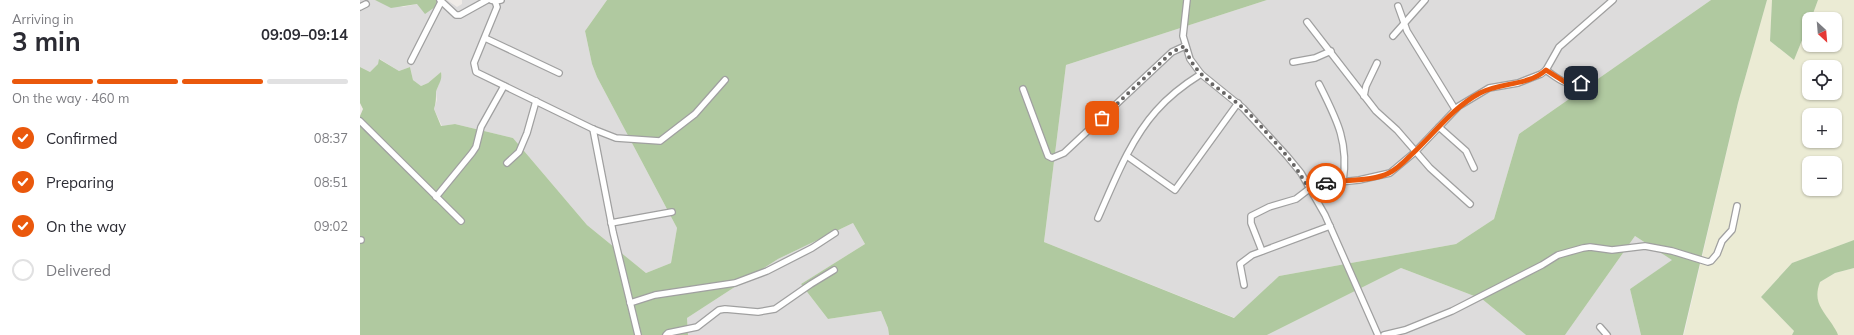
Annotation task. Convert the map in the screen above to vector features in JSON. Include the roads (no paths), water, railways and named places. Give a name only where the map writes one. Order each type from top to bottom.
[{"type":"street","points":[[411,61],[440,1],[456,15],[460,15],[487,0]]},
{"type":"street","points":[[496,0],[497,7],[474,63],[475,69],[479,74],[593,129],[616,138],[660,141],[695,114],[725,80]]},
{"type":"street","points":[[1187,0],[1183,27],[1185,46],[1190,59],[1201,74],[1238,103],[1301,173],[1330,226],[1378,335]]},
{"type":"street","points":[[1393,36],[1425,0]]},
{"type":"street","points":[[1262,251],[1250,223],[1251,216],[1269,207],[1296,199],[1320,184],[1386,175],[1395,170],[1415,152],[1455,109],[1489,88],[1518,83],[1541,74],[1546,70],[1559,47],[1613,0]]},
{"type":"street","points":[[360,7],[366,4]]},
{"type":"street","points":[[1398,6],[1404,23],[1455,109]]},
{"type":"street","points":[[1307,22],[1376,111],[1397,130],[1415,152],[1441,179],[1470,204]]},
{"type":"street","points":[[485,38],[559,73]]},
{"type":"street","points":[[1024,89],[1048,156],[1052,158],[1064,153],[1172,52],[1185,46]]},
{"type":"street","points":[[1293,62],[1315,58],[1331,52]]},
{"type":"street","points":[[1364,96],[1366,86],[1377,63]]},
{"type":"street","points":[[1546,70],[1568,84],[1588,81]]},
{"type":"street","points":[[1098,218],[1134,142],[1156,111],[1182,86],[1201,74]]},
{"type":"street","points":[[1319,84],[1337,123],[1342,139],[1346,162],[1343,182]]},
{"type":"street","points":[[436,197],[476,147],[481,126],[504,86]]},
{"type":"street","points":[[507,163],[519,152],[527,133],[536,101]]},
{"type":"street","points":[[1127,156],[1175,190],[1238,103]]},
{"type":"street","points":[[360,121],[460,221]]},
{"type":"street","points":[[1439,127],[1466,151],[1474,168]]},
{"type":"street","points":[[593,129],[611,223],[638,335]]},
{"type":"street","points":[[1384,335],[1405,330],[1452,311],[1542,265],[1558,255],[1583,248],[1590,247],[1612,250],[1645,246],[1672,251],[1708,262],[1711,261],[1717,254],[1722,241],[1732,230],[1737,206]]},
{"type":"street","points":[[611,223],[672,212]]},
{"type":"street","points":[[1244,285],[1240,264],[1252,255],[1330,226]]},
{"type":"street","points":[[630,303],[655,295],[735,283],[767,271],[812,248],[835,233]]},
{"type":"street","points":[[666,335],[668,333],[697,327],[719,310],[725,309],[758,312],[775,309],[810,284],[834,270]]},
{"type":"street","points":[[1600,327],[1606,335]]}]
